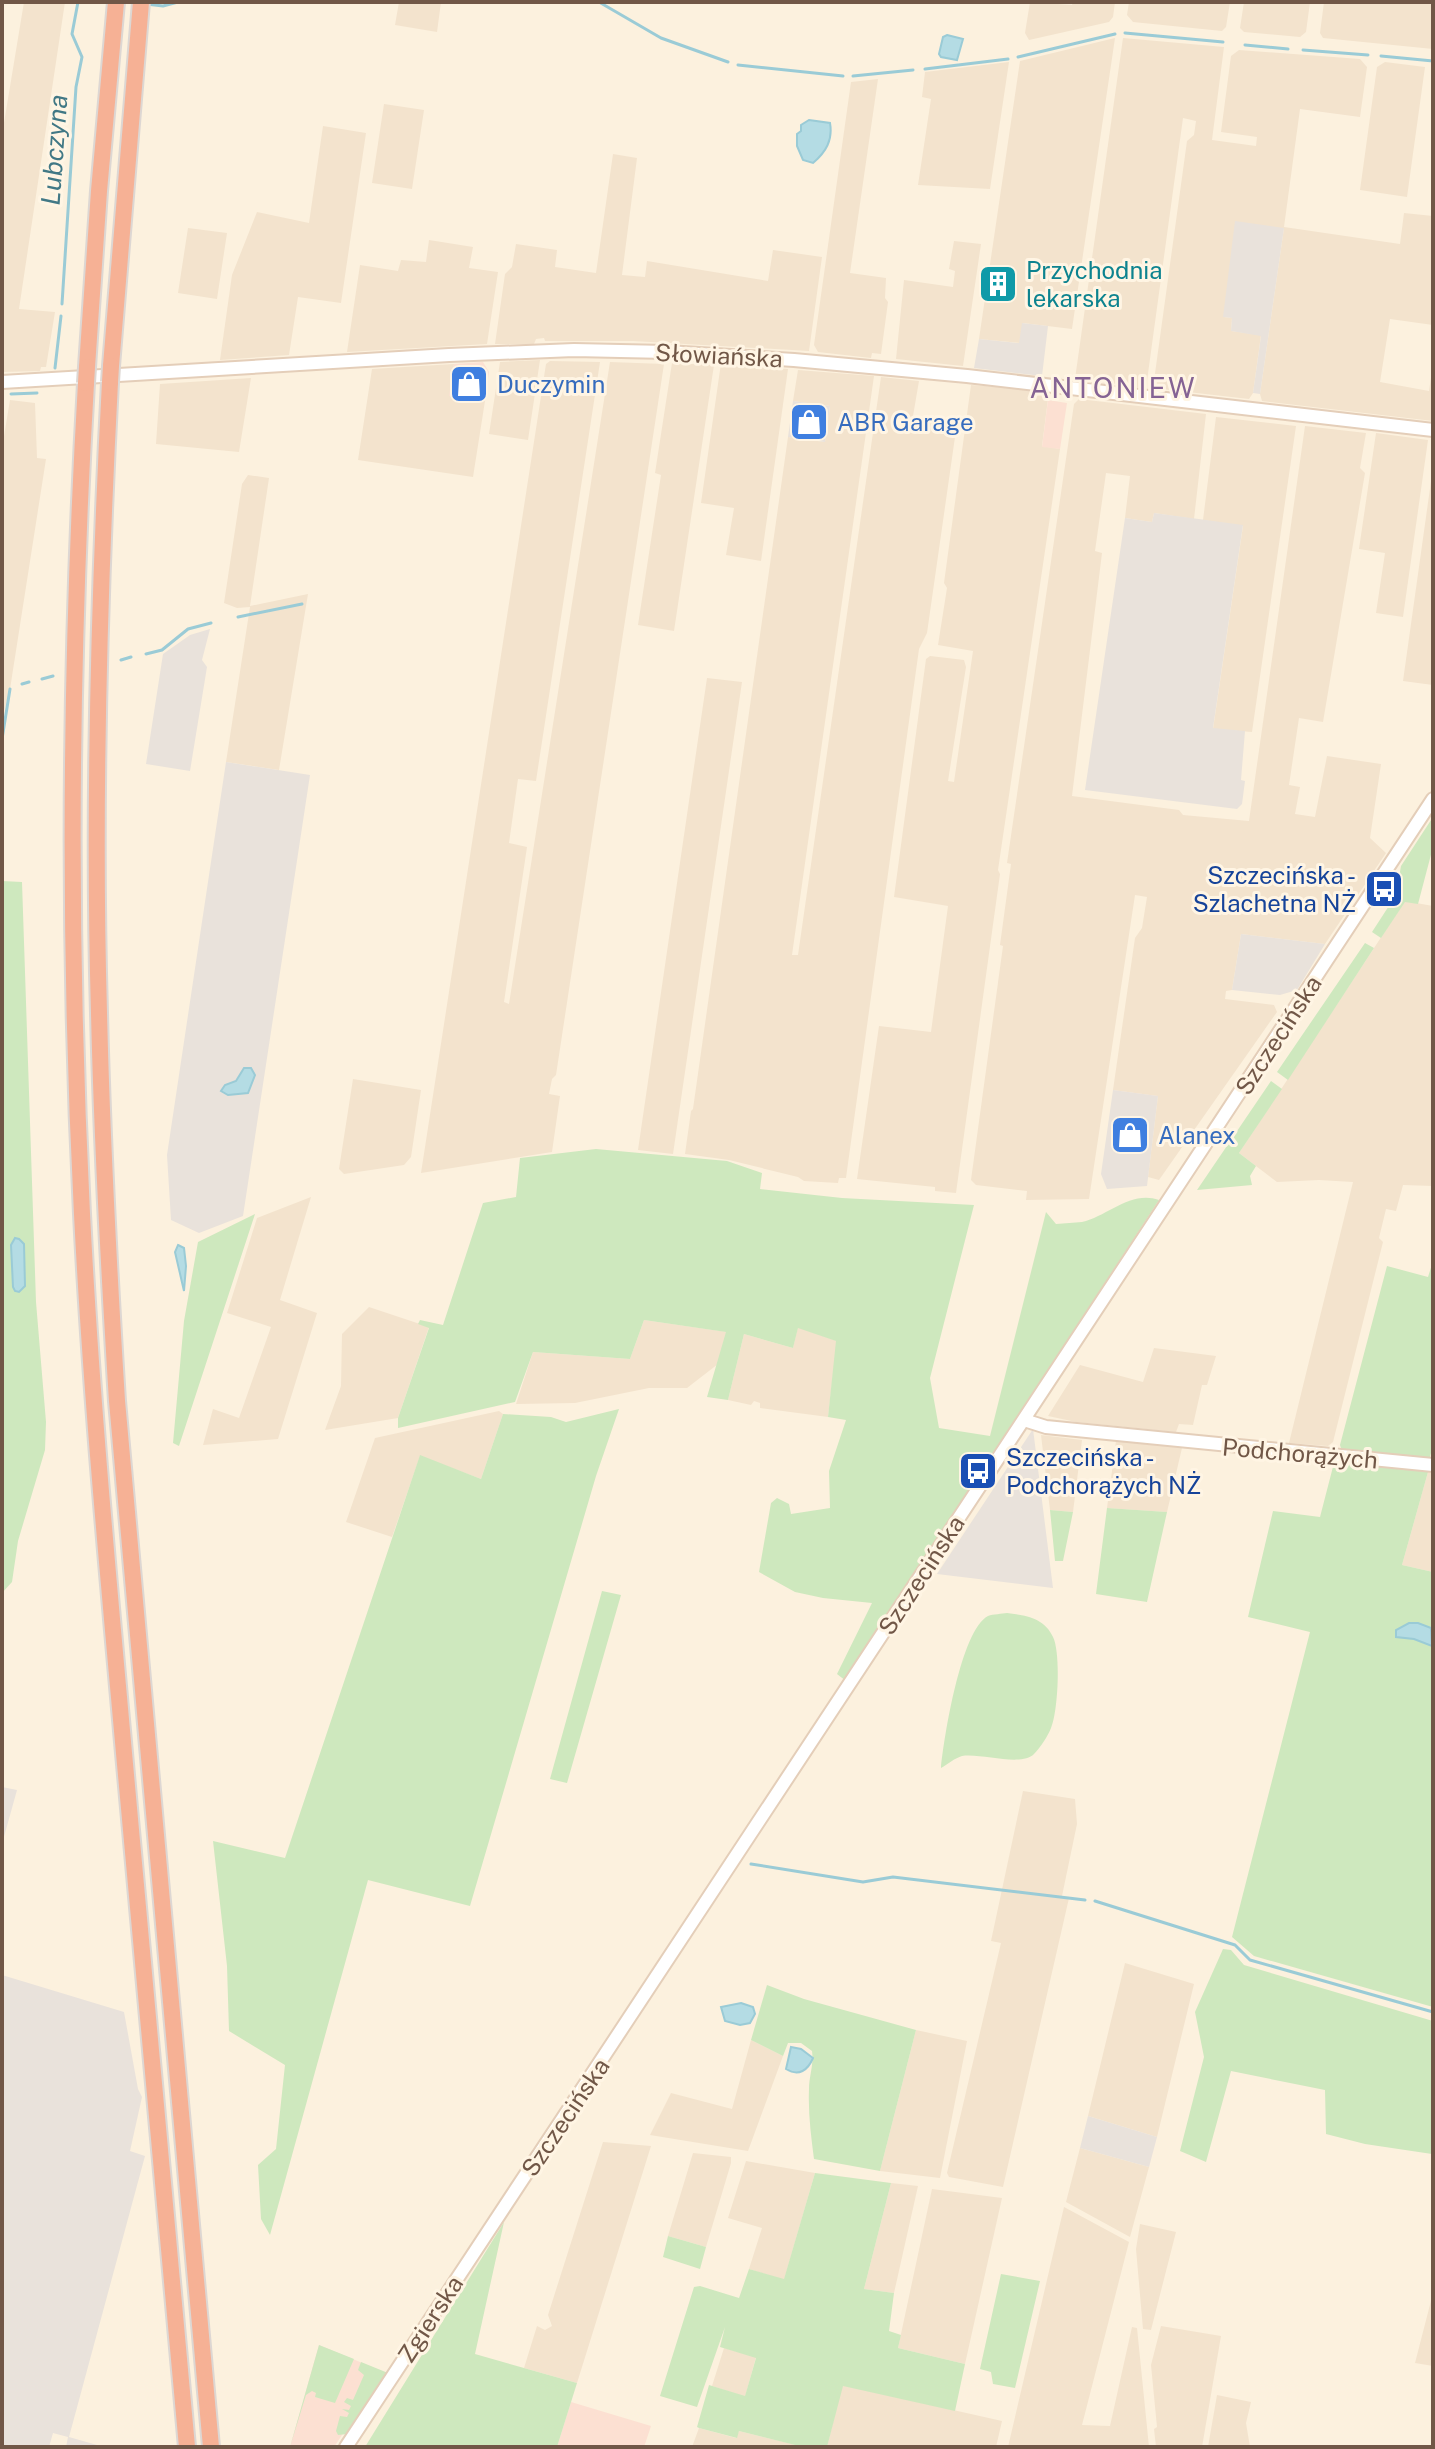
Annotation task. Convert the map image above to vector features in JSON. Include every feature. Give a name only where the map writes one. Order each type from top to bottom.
[{"type":"highway","points":[[116,7],[87,375],[77,557],[72,802],[74,1011],[82,1215],[97,1452],[187,2447]]},
{"type":"highway","points":[[140,8],[110,374],[102,561],[97,767],[99,1012],[117,1401],[211,2447]]},
{"type":"main road","name":"Słowiańska","points":[[2,382],[449,355],[574,350],[654,351],[879,367],[1433,430]]},
{"type":"main road","name":"Szczecińska","points":[[515,2191],[1433,799]]},
{"type":"main road","name":"Podchorążych","points":[[1024,1420],[1046,1427],[1433,1465]]},
{"type":"main road","name":"Zgierska","points":[[346,2447],[515,2191]]},
{"type":"shaded area","points":[[24,2],[65,2],[19,309],[55,312],[46,367],[41,367],[40,371],[2,372],[2,135]]},
{"type":"shaded area","points":[[399,2],[441,2],[437,32],[395,25]]},
{"type":"shaded area","points":[[1030,2],[1072,5],[1073,2],[1115,2],[1109,22],[1029,40],[1025,33]]},
{"type":"shaded area","points":[[1129,2],[1230,2],[1226,27],[1222,31],[1133,22],[1127,15]]},
{"type":"shaded area","points":[[1244,2],[1310,2],[1306,32],[1300,37],[1244,32],[1240,28]]},
{"type":"shaded area","points":[[1324,2],[1433,2],[1433,49],[1323,38],[1320,33]]},
{"type":"shaded area","points":[[1115,38],[1072,329],[1023,323],[1020,343],[979,339],[1020,61]]},
{"type":"shaded area","points":[[1123,38],[1224,47],[1212,140],[1256,146],[1257,137],[1221,132],[1231,56],[1239,50],[1360,59],[1367,67],[1360,117],[1300,109],[1284,227],[1400,244],[1404,213],[1433,216],[1433,325],[1390,319],[1380,382],[1429,391],[1433,364],[1433,421],[1262,401],[1260,394],[1284,228],[1224,317],[1232,318],[1231,331],[1261,335],[1253,393],[1249,399],[1153,388],[1187,141],[1194,135],[1196,121],[1183,118],[1146,388],[1075,379]]},
{"type":"shaded area","points":[[1009,62],[990,189],[918,185],[931,99],[922,97],[925,72]]},
{"type":"shaded area","points":[[1385,62],[1425,67],[1407,197],[1360,190],[1377,67]]},
{"type":"shaded area","points":[[878,79],[850,273],[886,278],[885,298],[888,302],[881,354],[872,353],[871,358],[818,352],[814,345],[851,82]]},
{"type":"shaded area","points":[[384,104],[424,110],[412,189],[372,183]]},
{"type":"shaded area","points":[[323,126],[366,133],[341,303],[298,297],[289,355],[220,360],[232,275],[257,212],[309,223]]},
{"type":"shaded area","points":[[613,154],[637,158],[622,275],[645,277],[647,261],[768,281],[773,250],[822,257],[809,351],[633,341],[545,341],[544,338],[536,339],[534,344],[495,344],[505,274],[512,267],[516,244],[557,250],[555,267],[596,273]]},
{"type":"shaded area","points":[[1235,221],[1284,228],[1260,394],[1253,393],[1261,336],[1231,331],[1232,318],[1223,317]]},
{"type":"shaded area","points":[[188,228],[227,233],[217,299],[178,293]]},
{"type":"shaded area","points":[[429,240],[473,247],[469,268],[498,272],[487,344],[347,352],[360,265],[398,271],[401,260],[426,262]]},
{"type":"shaded area","points":[[954,241],[981,244],[963,366],[896,359],[904,280],[953,287],[955,271],[949,269]]},
{"type":"shaded area","points":[[1022,323],[1048,326],[1042,376],[974,368],[979,339],[1019,343]]},
{"type":"shaded area","points":[[540,360],[528,440],[489,434],[500,362]]},
{"type":"shaded area","points":[[550,361],[600,362],[536,781],[518,779],[509,843],[527,847],[504,1002],[509,1004],[610,362],[664,364],[556,1075],[549,1094],[560,1096],[552,1152],[421,1173],[546,364]]},
{"type":"shaded area","name":"Duczymin","points":[[483,362],[489,372],[485,401],[449,396],[454,364]]},
{"type":"shaded area","points":[[672,363],[714,365],[674,631],[638,625],[661,475],[655,473]]},
{"type":"shaded area","points":[[721,363],[788,369],[761,561],[726,555],[734,508],[701,503]]},
{"type":"shaded area","points":[[454,364],[450,396],[485,401],[473,477],[358,460],[372,369]]},
{"type":"shaded area","points":[[798,370],[874,376],[792,955],[798,955],[881,377],[919,381],[913,416],[957,423],[927,633],[919,649],[846,1178],[839,1178],[838,1183],[804,1181],[729,1160],[685,1154],[788,437],[825,442],[830,406],[793,401]]},
{"type":"shaded area","points":[[251,378],[239,452],[156,444],[160,384]]},
{"type":"shaded area","points":[[971,385],[1049,391],[1042,446],[1060,449],[998,870],[1000,874],[956,1193],[935,1191],[935,1187],[857,1179],[879,1026],[931,1032],[948,906],[894,897],[926,659],[930,656],[964,660],[966,667],[948,781],[954,782],[973,651],[938,645]]},
{"type":"shaded area","points":[[1079,399],[1206,414],[1194,519],[1154,513],[1152,522],[1125,518],[1130,476],[1106,473],[1095,551],[1102,553],[1072,796],[1179,810],[1183,815],[1249,821],[1305,426],[1366,433],[1360,468],[1365,473],[1323,722],[1299,718],[1289,785],[1300,787],[1295,814],[1315,817],[1327,756],[1381,764],[1370,838],[1386,853],[1325,944],[1241,934],[1232,990],[1226,991],[1225,999],[1274,1005],[1277,1012],[1159,1180],[1148,1177],[1158,1096],[1113,1090],[1135,938],[1142,928],[1147,897],[1135,895],[1089,1199],[1026,1200],[1027,1191],[976,1185],[971,1180],[1003,946],[1000,945],[1011,864],[1007,863],[1074,404]]},
{"type":"shaded area","points":[[10,400],[35,403],[37,458],[46,459],[10,689],[2,719],[2,448]]},
{"type":"shaded area","points":[[1048,400],[1067,403],[1060,449],[1042,447]]},
{"type":"shaded area","name":"ABR Garage","points":[[793,401],[830,406],[825,442],[788,437]]},
{"type":"shaded area","points":[[1216,417],[1296,426],[1252,732],[1213,729],[1243,526],[1203,520]]},
{"type":"shaded area","points":[[1376,433],[1428,440],[1403,617],[1376,613],[1385,553],[1359,549]]},
{"type":"shaded area","points":[[1433,467],[1433,685],[1403,681]]},
{"type":"shaded area","points":[[248,475],[269,478],[250,606],[308,594],[279,770],[226,762],[250,607],[237,608],[224,603],[242,484]]},
{"type":"shaded area","points":[[1154,513],[1243,525],[1213,728],[1245,731],[1241,780],[1245,781],[1242,804],[1237,809],[1085,790],[1125,518],[1152,522]]},
{"type":"shaded area","points":[[210,629],[202,660],[207,667],[190,771],[146,764],[163,654],[190,635]]},
{"type":"shaded area","points":[[707,678],[742,682],[673,1154],[638,1150]]},
{"type":"shaded area","points":[[226,762],[310,775],[243,1216],[199,1233],[171,1220],[167,1155]]},
{"type":"shaded area","points":[[1405,901],[1433,906],[1433,1186],[1403,1185],[1396,1211],[1386,1209],[1379,1238],[1383,1242],[1333,1442],[1328,1446],[1289,1443],[1353,1182],[1277,1182],[1239,1153]]},
{"type":"shaded area","points":[[1241,934],[1325,944],[1297,990],[1280,995],[1232,990]]},
{"type":"shaded area","points":[[353,1079],[421,1090],[411,1157],[404,1165],[344,1174],[339,1169]]},
{"type":"shaded area","name":"Alanex","points":[[1113,1090],[1158,1096],[1147,1186],[1107,1189],[1101,1174]]},
{"type":"shaded area","points":[[311,1197],[280,1300],[317,1313],[278,1439],[203,1445],[213,1409],[239,1418],[271,1327],[227,1313],[257,1218]]},
{"type":"shaded area","points":[[369,1307],[429,1327],[398,1418],[325,1430],[341,1386],[342,1334]]},
{"type":"shaded area","points":[[644,1320],[727,1332],[718,1364],[687,1388],[649,1388],[575,1403],[516,1404],[533,1352],[630,1359]]},
{"type":"shaded area","points":[[798,1327],[837,1341],[828,1417],[760,1408],[760,1403],[754,1401],[751,1405],[728,1400],[744,1334],[793,1348]]},
{"type":"shaded area","points":[[1154,1348],[1216,1356],[1207,1385],[1202,1385],[1193,1425],[1179,1424],[1176,1432],[1076,1422],[1048,1416],[1080,1365],[1143,1382]]},
{"type":"shaded area","points":[[499,1411],[503,1414],[481,1479],[420,1456],[392,1537],[346,1522],[375,1438]]},
{"type":"shaded area","points":[[1033,1429],[1053,1588],[937,1574]]},
{"type":"shaded area","points":[[1041,1435],[1082,1440],[1073,1512],[1050,1510]]},
{"type":"shaded area","points":[[1116,1441],[1182,1448],[1167,1512],[1107,1508]]},
{"type":"shaded area","points":[[1428,1472],[1433,1473],[1433,1572],[1402,1565]]},
{"type":"shaded area","points":[[2,1787],[17,1790],[2,1844]]},
{"type":"shaded area","points":[[1023,1791],[1075,1799],[1077,1824],[1062,1896],[1069,1898],[1003,2187],[949,2177],[947,2173],[1001,1943],[991,1941]]},
{"type":"shaded area","points":[[1125,1963],[1194,1984],[1157,2137],[1088,2116]]},
{"type":"shaded area","points":[[2,1975],[124,2012],[142,2097],[130,2151],[145,2156],[69,2437],[104,2447],[66,2447],[68,2437],[53,2433],[49,2447],[2,2447]]},
{"type":"shaded area","points":[[916,2030],[967,2041],[940,2178],[880,2171]]},
{"type":"shaded area","points":[[751,2040],[783,2056],[748,2151],[650,2135],[671,2093],[732,2109]]},
{"type":"shaded area","points":[[1088,2116],[1157,2137],[1149,2167],[1080,2148]]},
{"type":"shaded area","points":[[603,2142],[651,2146],[577,2383],[524,2368],[537,2326],[545,2330],[552,2326],[548,2315]]},
{"type":"shaded area","points":[[1080,2148],[1149,2167],[1130,2237],[1066,2202]]},
{"type":"shaded area","points":[[693,2153],[731,2157],[706,2247],[668,2236]]},
{"type":"shaded area","points":[[746,2161],[815,2173],[784,2280],[749,2269],[762,2228],[728,2218]]},
{"type":"shaded area","points":[[891,2183],[918,2186],[894,2293],[864,2289]]},
{"type":"shaded area","points":[[932,2189],[1002,2198],[965,2364],[898,2348]]},
{"type":"shaded area","points":[[1064,2207],[1129,2242],[1082,2425],[1110,2426],[1132,2327],[1137,2328],[1149,2447],[1008,2447]]},
{"type":"shaded area","points":[[1140,2224],[1176,2232],[1151,2330],[1143,2329],[1136,2249]]},
{"type":"shaded area","points":[[1433,2293],[1433,2366],[1415,2363]]},
{"type":"shaded area","points":[[1161,2326],[1221,2336],[1202,2447],[1156,2447],[1151,2365]]},
{"type":"shaded area","points":[[319,2345],[384,2372],[334,2447],[290,2447]]},
{"type":"shaded area","points":[[724,2348],[756,2357],[745,2397],[712,2386]]},
{"type":"shaded area","points":[[842,2385],[1002,2421],[996,2447],[827,2447]]},
{"type":"shaded area","points":[[1217,2395],[1251,2402],[1246,2423],[1250,2447],[1208,2447]]},
{"type":"shaded area","points":[[571,2402],[651,2426],[644,2447],[557,2447]]},
{"type":"shaded area","points":[[699,2428],[736,2438],[739,2431],[796,2445],[692,2447]]},
{"type":"green space","points":[[1433,817],[1433,847],[1418,904],[1405,902],[1381,938],[1372,932],[1396,895],[1401,866]]},
{"type":"green space","points":[[2,881],[22,882],[36,1302],[46,1422],[45,1450],[18,1541],[12,1582],[2,1593]]},
{"type":"green space","points":[[1365,943],[1374,948],[1288,1080],[1277,1072]]},
{"type":"green space","points":[[1271,1081],[1282,1089],[1239,1153],[1256,1166],[1250,1176],[1252,1185],[1197,1190]]},
{"type":"green space","points":[[596,1149],[727,1161],[762,1173],[760,1189],[842,1198],[974,1205],[930,1378],[939,1428],[990,1436],[1046,1212],[1056,1224],[1079,1222],[1139,1198],[1159,1200],[846,1681],[837,1674],[872,1603],[795,1592],[759,1572],[771,1503],[777,1498],[789,1504],[791,1514],[830,1508],[829,1471],[846,1420],[828,1417],[836,1341],[798,1328],[793,1348],[744,1334],[728,1400],[707,1397],[726,1332],[644,1320],[630,1359],[533,1352],[515,1402],[398,1428],[398,1418],[429,1328],[418,1324],[420,1320],[443,1325],[483,1203],[516,1197],[520,1158]]},
{"type":"green space","points":[[255,1214],[179,1446],[173,1443],[184,1321],[198,1242]]},
{"type":"green space","points":[[1433,1261],[1433,1445],[1429,1461],[1342,1451],[1340,1445],[1387,1266],[1428,1277]]},
{"type":"green space","points":[[619,1409],[596,1476],[470,1906],[368,1880],[270,2235],[261,2219],[258,2165],[276,2149],[285,2065],[229,2031],[227,1966],[213,1841],[285,1858],[420,1455],[481,1479],[503,1414],[551,1417],[566,1422]]},
{"type":"green space","points":[[1335,1459],[1428,1472],[1402,1565],[1433,1572],[1433,2007],[1254,1956],[1232,1937],[1310,1632],[1248,1617],[1273,1511],[1320,1517]]},
{"type":"green space","points":[[1107,1508],[1167,1512],[1147,1602],[1096,1594]]},
{"type":"green space","points":[[1050,1510],[1073,1512],[1063,1561],[1055,1561]]},
{"type":"green space","points":[[602,1591],[621,1595],[567,1783],[550,1779]]},
{"type":"green space","points":[[1007,1613],[1040,1622],[1053,1637],[1058,1682],[1050,1731],[1039,1749],[1028,1758],[1011,1760],[962,1756],[941,1768],[956,1686],[970,1641],[978,1625],[988,1616]]},
{"type":"green space","points":[[1223,1949],[1231,1950],[1244,1965],[1433,2021],[1433,2167],[1432,2154],[1365,2144],[1326,2134],[1325,2090],[1231,2071],[1206,2162],[1180,2151],[1204,2057],[1195,2012]]},
{"type":"green space","points":[[767,1985],[804,1999],[916,2030],[880,2171],[814,2159],[809,2107],[812,2051],[801,2043],[788,2043],[783,2056],[751,2040]]},
{"type":"green space","points":[[815,2173],[891,2183],[864,2289],[894,2293],[889,2331],[901,2335],[898,2348],[965,2364],[955,2411],[843,2386],[827,2447],[795,2447],[739,2431],[737,2438],[699,2428],[709,2385],[745,2396],[756,2358],[720,2347],[725,2327],[697,2407],[660,2396],[694,2287],[739,2298],[749,2269],[784,2279]]},
{"type":"green space","points":[[504,2222],[475,2354],[577,2383],[557,2447],[365,2447]]},
{"type":"green space","points":[[668,2236],[706,2247],[700,2269],[663,2257]]},
{"type":"green space","points":[[1001,2274],[1040,2281],[1015,2388],[993,2384],[991,2372],[980,2369]]},
{"type":"green space","points":[[319,2345],[354,2359],[335,2403],[315,2397],[316,2393],[312,2391],[306,2395],[290,2447]]},
{"type":"green space","points":[[361,2362],[388,2373],[347,2434],[338,2435],[336,2431],[340,2416],[347,2417],[349,2413],[342,2409],[349,2410],[351,2406],[344,2402],[347,2398],[353,2400],[364,2375],[358,2370]]},
{"type":"water","points":[[943,37],[963,39],[957,60],[939,54]]},
{"type":"water","points":[[809,120],[830,123],[831,129],[828,145],[813,163],[803,160],[797,146],[801,125]]},
{"type":"water","points":[[244,1068],[251,1068],[255,1075],[248,1093],[228,1095],[221,1091],[225,1085],[236,1081]]},
{"type":"water","points":[[15,1238],[24,1244],[25,1286],[19,1292],[13,1287],[11,1245]]},
{"type":"water","points":[[178,1245],[184,1248],[184,1291],[175,1252]]},
{"type":"water","points":[[1409,1623],[1431,1628],[1432,1646],[1414,1639],[1396,1637],[1396,1630]]},
{"type":"water","points":[[741,2003],[753,2007],[755,2014],[750,2023],[740,2025],[725,2021],[721,2007]]},
{"type":"water","points":[[791,2047],[801,2049],[813,2058],[802,2071],[786,2069]]},
{"type":"waterway","name":"Lubczyna","points":[[62,304],[76,87],[82,57],[72,34],[78,2]]},
{"type":"waterway","name":"Lubczyna","points":[[146,4],[163,6],[178,2]]},
{"type":"waterway","name":"Lubczyna","points":[[599,2],[661,38],[728,62]]},
{"type":"waterway","name":"Lubczyna","points":[[1125,33],[1223,42]]},
{"type":"waterway","name":"Lubczyna","points":[[1018,57],[1115,34]]},
{"type":"waterway","name":"Lubczyna","points":[[1245,45],[1288,49]]},
{"type":"waterway","name":"Lubczyna","points":[[1303,50],[1368,55]]},
{"type":"waterway","name":"Lubczyna","points":[[1381,56],[1433,61]]},
{"type":"waterway","name":"Lubczyna","points":[[925,69],[1008,59]]},
{"type":"waterway","name":"Lubczyna","points":[[738,65],[843,76]]},
{"type":"waterway","name":"Lubczyna","points":[[853,76],[913,70]]},
{"type":"waterway","name":"Lubczyna","points":[[55,368],[61,316]]},
{"type":"waterway","name":"Lubczyna","points":[[11,394],[37,393]]},
{"type":"waterway","name":"Lubczyna","points":[[238,617],[302,604]]},
{"type":"waterway","name":"Lubczyna","points":[[146,654],[162,650],[188,629],[211,623]]},
{"type":"waterway","name":"Lubczyna","points":[[121,660],[131,657]]},
{"type":"waterway","name":"Lubczyna","points":[[42,679],[53,676]]},
{"type":"waterway","name":"Lubczyna","points":[[22,684],[29,682]]},
{"type":"waterway","name":"Lubczyna","points":[[2,739],[10,689]]},
{"type":"waterway","points":[[751,1864],[863,1882],[893,1877],[1085,1900]]},
{"type":"waterway","points":[[1095,1901],[1235,1945],[1250,1960],[1433,2012]]},
{"type":"place","name":"Przychodnia lekarska","points":[[998,284]]},
{"type":"place","name":"Duczymin","points":[[469,384]]},
{"type":"place","name":"ABR Garage","points":[[809,422]]},
{"type":"place","name":"Szczecińska - Szlachetna NŻ","points":[[1384,889]]},
{"type":"place","name":"Alanex","points":[[1130,1135]]},
{"type":"place","name":"Szczecińska - Podchorążych NŻ","points":[[978,1471]]},
{"type":"district","name":"ANTONIEW","points":[[1113,387]]}]
